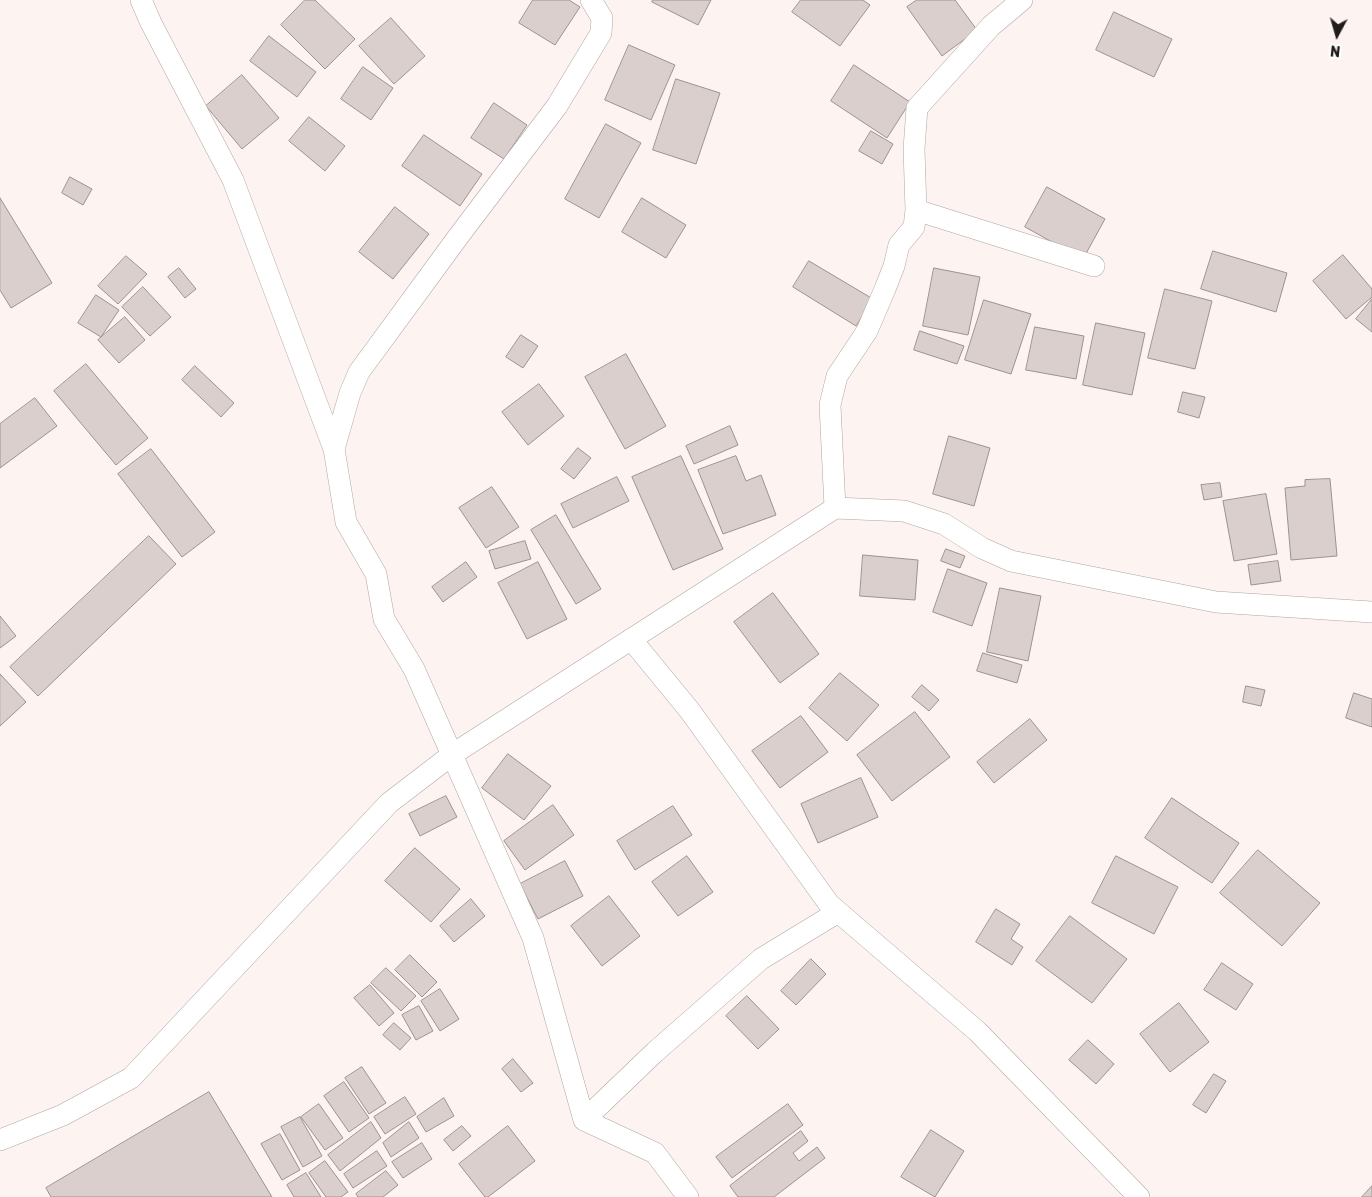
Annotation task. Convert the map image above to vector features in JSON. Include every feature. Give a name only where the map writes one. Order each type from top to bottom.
[{"type":"street","points":[[141,0],[150,23],[233,180],[334,449],[346,522],[376,574],[384,619],[414,670],[453,754],[533,938],[584,1120],[656,1153],[688,1197]]},
{"type":"street","points":[[334,449],[350,393],[359,372],[458,236],[557,106],[601,33],[602,18],[591,0]]},
{"type":"street","points":[[835,508],[830,405],[837,376],[867,331],[888,281],[898,245],[914,227],[916,210],[914,150],[917,108],[991,26],[1022,0]]},
{"type":"street","points":[[916,210],[1094,266]]},
{"type":"street","points":[[0,1140],[63,1115],[131,1078],[388,803],[453,754],[835,508],[904,511],[944,524],[982,548],[1011,561],[1216,602],[1372,612]]},
{"type":"street","points":[[631,639],[690,711],[829,904],[978,1031],[1139,1197]]},
{"type":"street","points":[[584,1120],[655,1052],[761,959],[838,912]]},
{"type":"building","points":[[305,0],[315,0],[355,39],[325,69],[281,25]]},
{"type":"building","points":[[533,0],[569,0],[580,7],[555,45],[519,23]]},
{"type":"building","points":[[653,0],[711,0],[698,25],[652,2]]},
{"type":"building","points":[[801,0],[863,0],[870,5],[840,46],[792,12]]},
{"type":"building","points":[[917,0],[955,0],[977,30],[942,56],[907,7]]},
{"type":"building","points":[[1114,12],[1172,39],[1154,77],[1096,50]]},
{"type":"building","points":[[391,18],[425,56],[394,84],[359,46]]},
{"type":"building","points":[[269,36],[316,72],[297,97],[250,61]]},
{"type":"building","points":[[629,45],[675,65],[651,120],[605,100]]},
{"type":"building","points":[[854,65],[910,102],[887,138],[831,101]]},
{"type":"building","points":[[363,67],[393,88],[371,120],[341,99]]},
{"type":"building","points":[[242,75],[279,118],[242,149],[206,106]]},
{"type":"building","points":[[676,79],[720,93],[696,164],[653,150]]},
{"type":"building","points":[[494,103],[527,125],[504,159],[471,138]]},
{"type":"building","points":[[309,117],[345,146],[325,171],[289,141]]},
{"type":"building","points":[[606,124],[641,143],[599,218],[565,199]]},
{"type":"building","points":[[871,131],[893,144],[882,164],[859,151]]},
{"type":"building","points":[[424,135],[482,174],[460,206],[402,166]]},
{"type":"building","points":[[70,177],[92,189],[83,205],[62,193]]},
{"type":"building","points":[[1047,187],[1105,219],[1083,259],[1025,227]]},
{"type":"building","points":[[0,198],[52,283],[11,308],[0,290]]},
{"type":"building","points":[[642,198],[686,225],[666,258],[622,232]]},
{"type":"building","points":[[395,207],[429,234],[393,279],[359,252]]},
{"type":"building","points":[[1213,251],[1287,273],[1276,312],[1201,289]]},
{"type":"building","points":[[1343,255],[1372,289],[1372,297],[1346,319],[1313,281]]},
{"type":"building","points":[[126,256],[147,274],[118,304],[98,286]]},
{"type":"building","points":[[809,261],[873,299],[856,326],[793,287]]},
{"type":"building","points":[[179,268],[196,289],[185,298],[168,277]]},
{"type":"building","points":[[934,268],[980,277],[968,335],[923,326]]},
{"type":"building","points":[[143,287],[171,317],[150,336],[122,307]]},
{"type":"building","points":[[1165,289],[1212,301],[1195,369],[1148,358]]},
{"type":"building","points":[[96,295],[119,310],[101,337],[78,323]]},
{"type":"building","points":[[1372,299],[1372,332],[1356,319]]},
{"type":"building","points":[[984,300],[1031,314],[1011,374],[965,360]]},
{"type":"building","points":[[125,317],[145,340],[119,363],[98,340]]},
{"type":"building","points":[[1096,323],[1145,333],[1132,395],[1083,385]]},
{"type":"building","points":[[1035,327],[1084,336],[1076,379],[1026,370]]},
{"type":"building","points":[[920,331],[964,346],[957,364],[914,350]]},
{"type":"building","points":[[521,335],[538,346],[523,368],[506,357]]},
{"type":"building","points":[[626,354],[666,426],[625,449],[585,377]]},
{"type":"building","points":[[86,364],[148,438],[116,465],[54,391]]},
{"type":"building","points":[[195,366],[234,403],[221,417],[182,380]]},
{"type":"building","points":[[539,384],[564,416],[528,445],[502,412]]},
{"type":"building","points":[[1183,392],[1205,397],[1199,418],[1178,412]]},
{"type":"building","points":[[35,398],[57,426],[0,468],[0,424]]},
{"type":"building","points":[[730,426],[738,445],[694,464],[686,446]]},
{"type":"building","points":[[949,436],[990,448],[974,506],[933,494]]},
{"type":"building","points":[[578,448],[591,458],[574,479],[561,469]]},
{"type":"building","points":[[151,449],[215,532],[182,557],[118,474]]},
{"type":"building","points":[[681,456],[723,549],[673,570],[632,477]]},
{"type":"building","points":[[736,456],[746,481],[761,475],[776,515],[723,534],[698,470]]},
{"type":"building","points":[[617,477],[629,501],[573,528],[561,504]]},
{"type":"building","points":[[1330,479],[1337,556],[1291,560],[1285,488],[1305,486],[1305,480]]},
{"type":"building","points":[[1220,483],[1222,497],[1204,500],[1201,485]]},
{"type":"building","points":[[492,487],[519,527],[486,548],[459,508]]},
{"type":"building","points":[[1266,494],[1277,554],[1234,561],[1223,501]]},
{"type":"building","points":[[556,515],[601,589],[576,604],[531,530]]},
{"type":"building","points":[[149,536],[176,564],[38,696],[10,667]]},
{"type":"building","points":[[525,541],[531,559],[495,569],[489,551]]},
{"type":"building","points":[[946,549],[965,556],[960,568],[941,561]]},
{"type":"building","points":[[863,555],[918,560],[915,600],[860,596]]},
{"type":"building","points":[[1278,561],[1281,581],[1251,585],[1248,565]]},
{"type":"building","points":[[466,562],[477,577],[443,602],[432,587]]},
{"type":"building","points":[[538,562],[567,619],[527,639],[498,583]]},
{"type":"building","points":[[948,569],[987,583],[972,626],[933,612]]},
{"type":"building","points":[[1000,588],[1041,596],[1028,661],[987,652]]},
{"type":"building","points":[[773,593],[819,654],[780,683],[734,622]]},
{"type":"building","points":[[0,616],[16,636],[0,648]]},
{"type":"building","points":[[983,653],[1022,665],[1017,683],[977,671]]},
{"type":"building","points":[[840,673],[879,705],[847,741],[809,708]]},
{"type":"building","points":[[0,674],[26,702],[0,726]]},
{"type":"building","points":[[922,685],[939,700],[929,711],[912,697]]},
{"type":"building","points":[[1246,686],[1265,690],[1261,706],[1243,702]]},
{"type":"building","points":[[1354,693],[1372,699],[1372,727],[1346,718]]},
{"type":"building","points":[[915,712],[950,757],[892,801],[857,755]]},
{"type":"building","points":[[801,716],[828,752],[780,788],[752,751]]},
{"type":"building","points":[[1030,719],[1047,740],[994,783],[977,762]]},
{"type":"building","points":[[508,754],[551,786],[524,820],[482,788]]},
{"type":"building","points":[[861,778],[878,817],[818,843],[801,804]]},
{"type":"building","points":[[446,796],[457,817],[420,836],[409,814]]},
{"type":"building","points":[[1172,798],[1239,843],[1212,883],[1145,838]]},
{"type":"building","points":[[553,805],[574,835],[525,870],[504,841]]},
{"type":"building","points":[[673,806],[692,835],[635,870],[617,841]]},
{"type":"building","points":[[415,848],[460,889],[431,922],[385,881]]},
{"type":"building","points":[[1258,850],[1320,903],[1282,946],[1220,893]]},
{"type":"building","points":[[687,856],[713,892],[678,916],[652,882]]},
{"type":"building","points":[[1116,856],[1178,887],[1154,934],[1092,903]]},
{"type":"building","points":[[565,861],[583,896],[538,919],[520,884]]},
{"type":"building","points":[[609,896],[640,936],[602,966],[571,926]]},
{"type":"building","points":[[471,899],[485,916],[454,942],[440,926]]},
{"type":"building","points":[[996,909],[1020,924],[1011,939],[1023,947],[1012,965],[976,942]]},
{"type":"building","points":[[1070,916],[1127,959],[1092,1003],[1036,961]]},
{"type":"building","points":[[410,955],[437,982],[422,997],[395,970]]},
{"type":"building","points":[[811,959],[826,974],[796,1005],[781,991]]},
{"type":"building","points":[[1222,963],[1253,984],[1236,1010],[1204,990]]},
{"type":"building","points":[[386,968],[416,996],[401,1011],[371,983]]},
{"type":"building","points":[[370,985],[394,1013],[379,1026],[354,998]]},
{"type":"building","points":[[440,989],[459,1019],[440,1031],[421,1001]]},
{"type":"building","points":[[747,996],[779,1029],[758,1049],[726,1016]]},
{"type":"building","points":[[1179,1003],[1209,1042],[1170,1072],[1140,1034]]},
{"type":"building","points":[[419,1006],[433,1031],[416,1040],[402,1015]]},
{"type":"building","points":[[394,1023],[411,1038],[400,1050],[383,1035]]},
{"type":"building","points":[[1088,1040],[1114,1064],[1096,1084],[1069,1060]]},
{"type":"building","points":[[513,1059],[533,1083],[521,1092],[502,1069]]},
{"type":"building","points":[[362,1067],[386,1103],[369,1114],[345,1078]]},
{"type":"building","points":[[1214,1074],[1226,1081],[1206,1113],[1193,1105]]},
{"type":"building","points":[[344,1082],[369,1118],[349,1132],[324,1096]]},
{"type":"building","points":[[209,1092],[272,1197],[51,1197],[46,1188]]},
{"type":"building","points":[[405,1097],[416,1114],[385,1134],[374,1117]]},
{"type":"building","points":[[444,1098],[454,1116],[426,1132],[417,1117]]},
{"type":"building","points":[[319,1104],[343,1138],[325,1150],[301,1117]]},
{"type":"building","points":[[788,1104],[803,1125],[732,1178],[716,1157]]},
{"type":"building","points":[[300,1117],[322,1156],[303,1167],[281,1127]]},
{"type":"building","points":[[371,1122],[381,1138],[340,1171],[328,1155]]},
{"type":"building","points":[[409,1122],[419,1138],[391,1157],[383,1143]]},
{"type":"building","points":[[462,1126],[471,1136],[453,1151],[444,1140]]},
{"type":"building","points":[[508,1126],[535,1161],[488,1197],[485,1197],[459,1164]]},
{"type":"building","points":[[931,1130],[964,1151],[935,1197],[901,1177]]},
{"type":"building","points":[[801,1131],[808,1141],[793,1153],[799,1161],[817,1147],[825,1158],[774,1197],[738,1197],[730,1186]]},
{"type":"building","points":[[280,1134],[300,1170],[282,1180],[261,1144]]},
{"type":"building","points":[[422,1143],[432,1159],[403,1178],[392,1162]]},
{"type":"building","points":[[377,1151],[387,1166],[353,1188],[344,1174]]},
{"type":"building","points":[[325,1161],[348,1192],[341,1197],[326,1197],[309,1173]]},
{"type":"building","points":[[386,1171],[398,1185],[383,1197],[358,1197],[356,1194]]},
{"type":"building","points":[[306,1173],[321,1197],[294,1197],[287,1185]]},
{"type":"building","points":[[1372,1186],[1372,1197],[1362,1197]]}]
